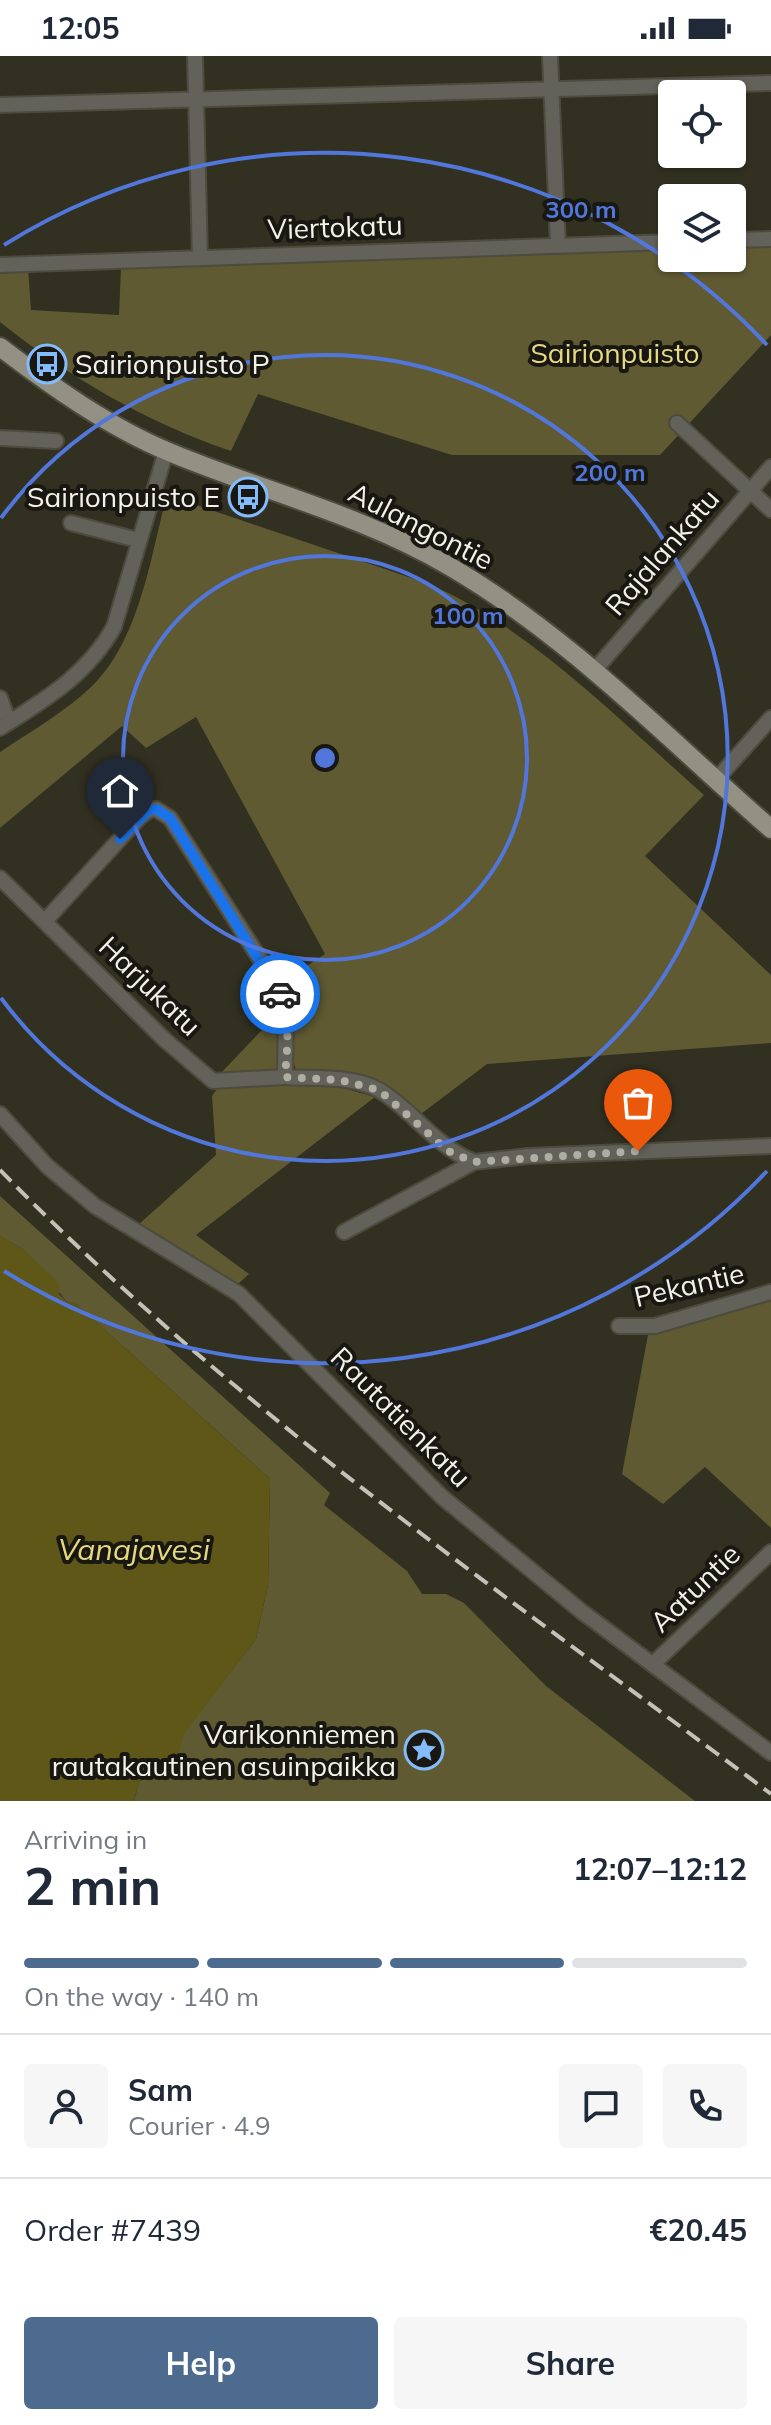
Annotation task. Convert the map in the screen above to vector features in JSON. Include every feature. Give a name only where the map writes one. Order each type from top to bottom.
[{"type":"main road","name":"Aulangontie","points":[[0,347],[41,379],[166,451],[303,499],[399,540],[487,591],[593,672],[771,829]]},
{"type":"street","points":[[195,56],[200,258]]},
{"type":"street","points":[[550,56],[558,246]]},
{"type":"street","points":[[0,105],[771,83]]},
{"type":"street","points":[[746,240],[771,239]]},
{"type":"street","name":"Viertokatu","points":[[0,265],[658,242]]},
{"type":"street","points":[[677,423],[771,510]]},
{"type":"street","points":[[0,438],[56,441]]},
{"type":"street","points":[[0,698],[4,725],[77,678],[101,649],[114,627],[166,451]]},
{"type":"street","name":"Rajalankatu","points":[[593,672],[771,467]]},
{"type":"street","points":[[71,523],[138,540]]},
{"type":"street","points":[[716,780],[771,718]]},
{"type":"street","points":[[45,921],[149,810],[156,809],[170,818],[276,984],[286,1009],[285,1077]]},
{"type":"street","name":"Harjukatu","points":[[0,878],[165,1040],[213,1081],[285,1077],[340,1080],[379,1090],[448,1151],[474,1162]]},
{"type":"street","name":"Rautatienkatu","points":[[0,1114],[47,1166],[95,1206],[239,1294],[442,1497],[581,1611],[771,1753]]},
{"type":"street","points":[[344,1232],[474,1162],[528,1156],[771,1146]]},
{"type":"street","name":"Pekantie","points":[[619,1326],[655,1326],[771,1292]]},
{"type":"street","name":"Aatuntie","points":[[654,1663],[771,1552]]},
{"type":"green space","name":"Sairionpuisto","points":[[771,246],[771,335],[660,455],[452,455],[258,394],[231,451],[169,426],[110,397],[54,362],[0,322],[0,274],[28,268],[31,310],[119,315],[121,268],[658,249],[658,272],[746,272],[746,247]]},
{"type":"green space","points":[[167,495],[429,584],[467,603],[503,625],[574,679],[704,795],[645,856],[771,975],[771,1043],[487,1064],[421,1114],[365,1075],[296,1069],[292,1060],[294,1013],[281,983],[325,954],[196,717],[146,748],[122,726],[0,828],[0,752],[81,696],[101,677],[116,654],[139,603]]},
{"type":"green space","points":[[280,1011],[282,1068],[271,1072],[219,1075]]},
{"type":"green space","points":[[219,1086],[336,1086],[375,1097],[196,1235],[249,1274],[238,1284],[138,1225],[216,1155],[212,1096]]},
{"type":"green space","points":[[0,1196],[330,1493],[324,1505],[407,1571],[422,1594],[446,1594],[464,1603],[546,1686],[695,1801],[134,1801],[139,1782],[173,1759],[182,1735],[256,1639],[268,1585],[270,1479],[76,1304],[67,1302],[24,1250],[0,1236]]},
{"type":"green space","points":[[771,1300],[771,1528],[705,1467],[663,1504],[622,1474],[648,1335]]},
{"type":"water","name":"Vanajavesi","points":[[0,1236],[24,1250],[58,1282],[59,1294],[67,1302],[75,1303],[270,1479],[268,1585],[256,1639],[183,1735],[178,1753],[162,1768],[139,1782],[134,1801],[0,1801]]},
{"type":"railway","points":[[0,1170],[89,1257],[276,1420],[472,1572],[771,1794]]},
{"type":"way so far","points":[[280,994],[286,1009],[289,1034],[285,1077],[340,1080],[379,1090],[448,1151],[474,1162],[638,1151]]},
{"type":"place","name":"Sairionpuisto P","points":[[47,364]]},
{"type":"place","name":"Sairionpuisto E","points":[[248,497]]},
{"type":"place","name":"Varikonniemen rautakautinen asuinpaikka","points":[[424,1750]]},
{"type":"route","points":[[120,839],[149,810],[156,809],[170,818],[280,994]]}]
